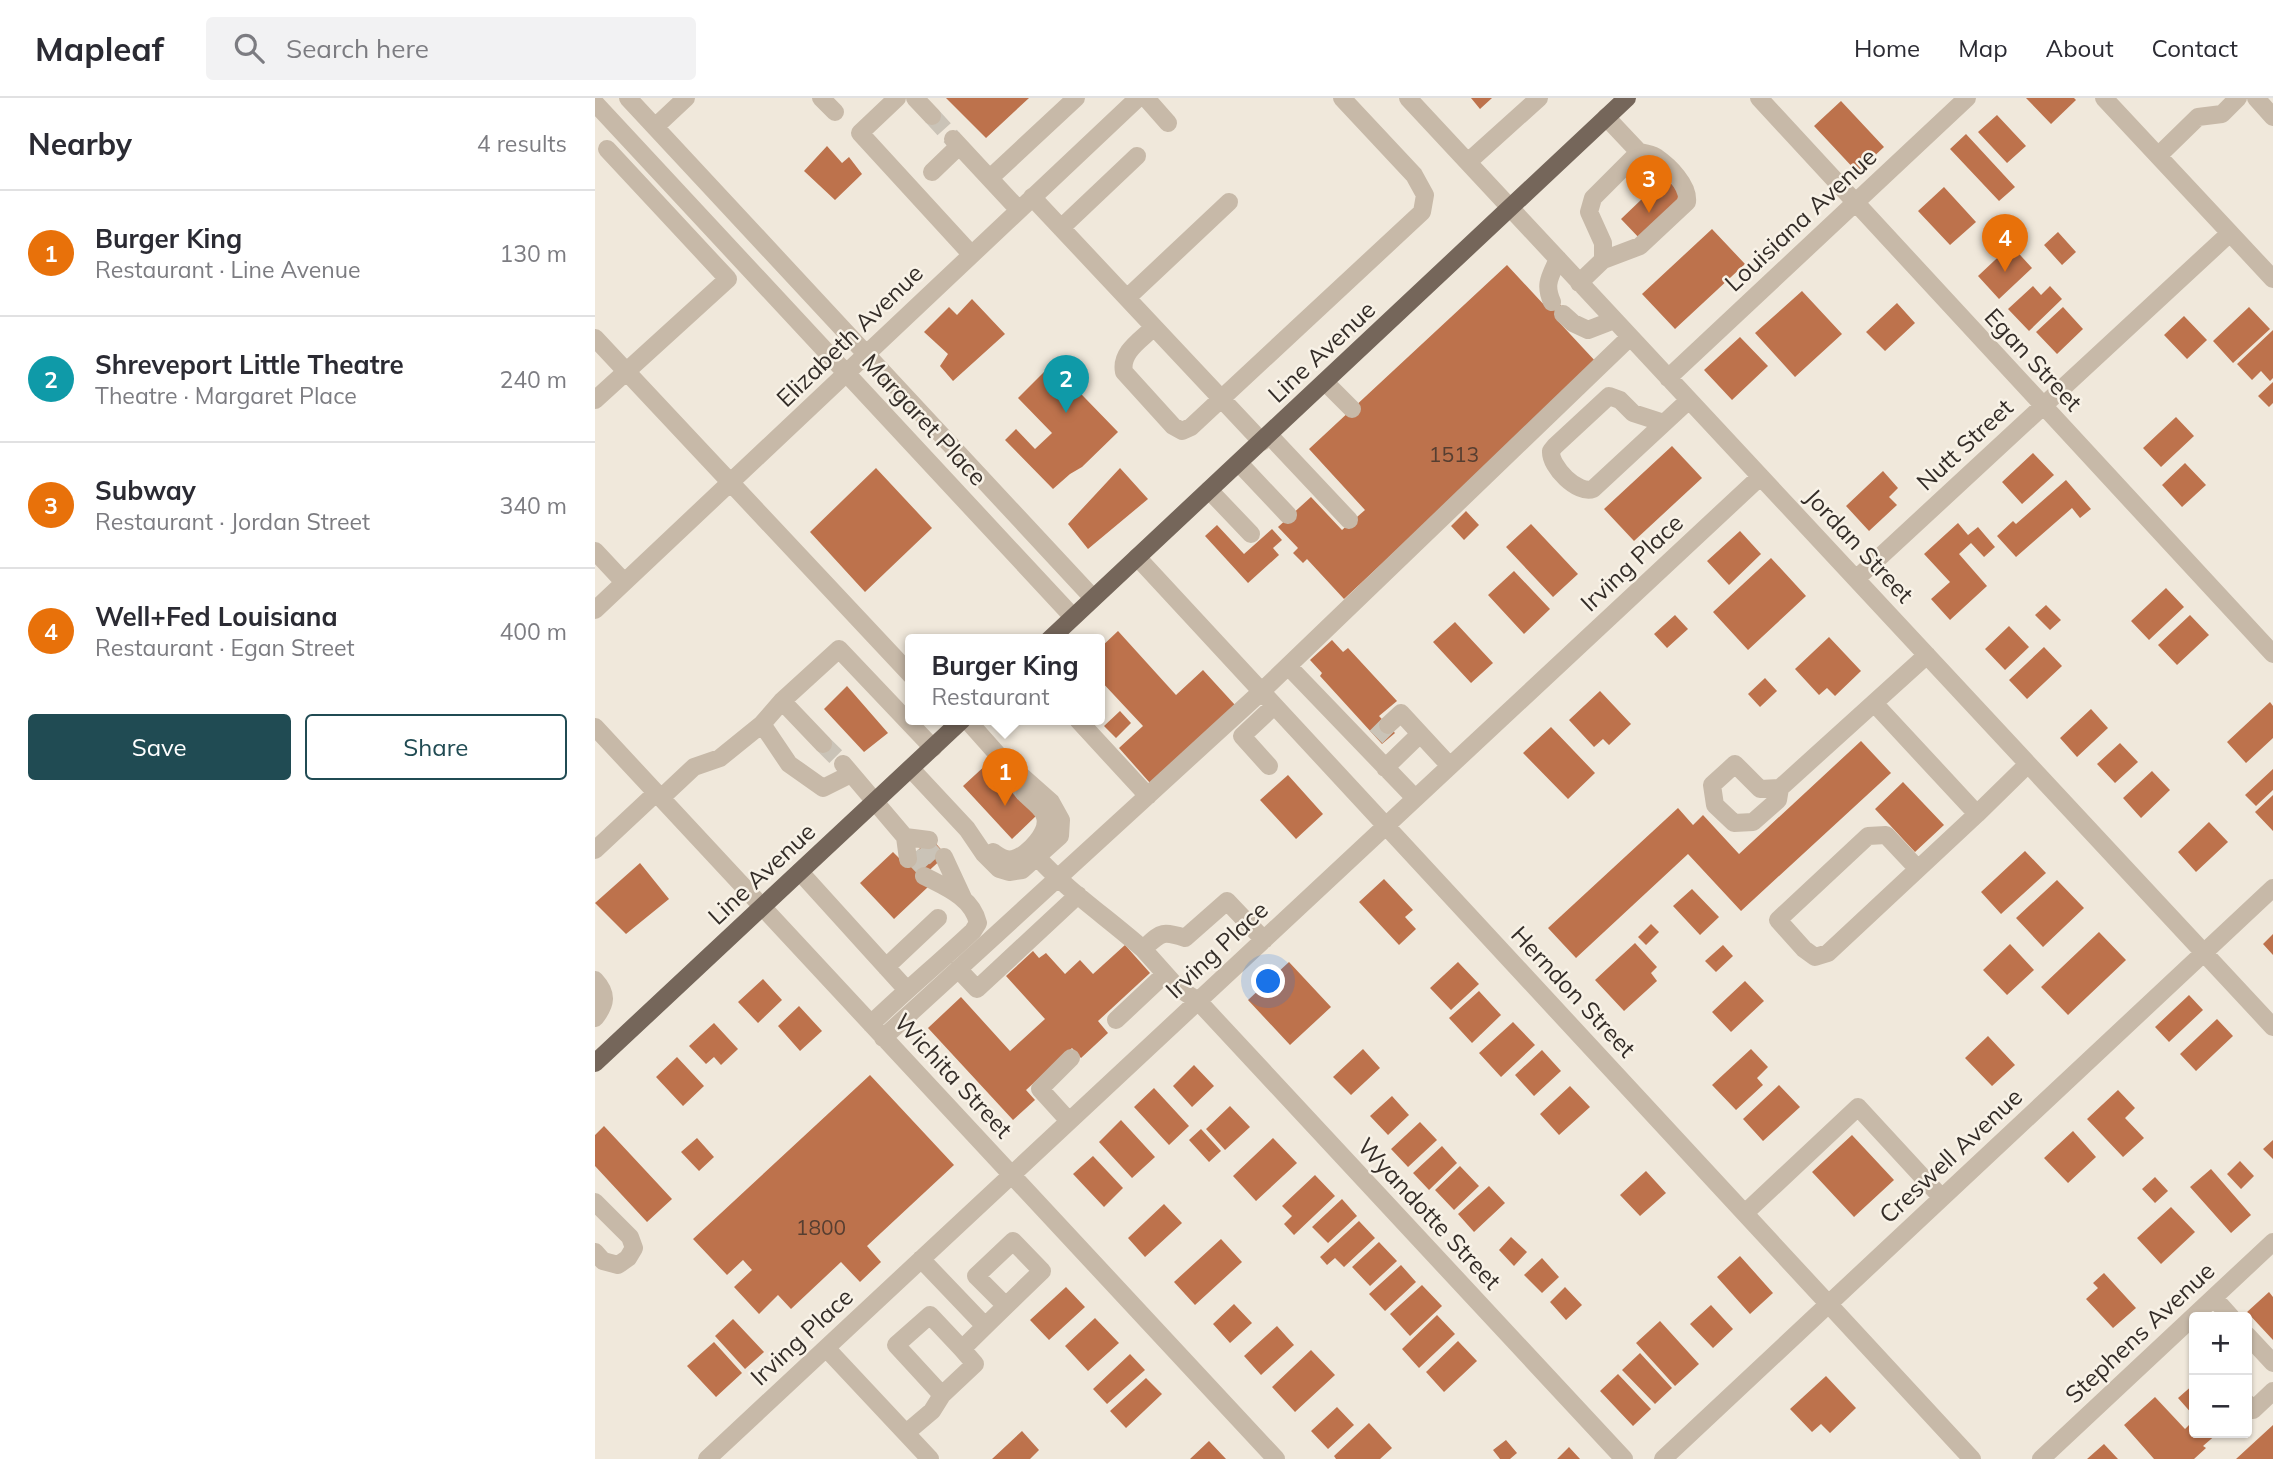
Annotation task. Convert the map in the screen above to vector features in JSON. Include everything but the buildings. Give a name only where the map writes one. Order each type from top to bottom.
[{"type":"main road","name":"Line Avenue","points":[[1055,634],[1627,98]]},
{"type":"main road","name":"Line Avenue","points":[[595,1063],[956,725]]},
{"type":"street","name":"Margaret Place","points":[[628,98],[1093,598]]},
{"type":"street","points":[[655,127],[686,98]]},
{"type":"street","points":[[821,98],[835,112]]},
{"type":"street","points":[[897,98],[860,133],[971,254]]},
{"type":"street","points":[[915,98],[932,116]]},
{"type":"street","points":[[990,178],[1076,98]]},
{"type":"street","name":"Elizabeth Avenue","points":[[595,610],[1138,98]]},
{"type":"street","points":[[1146,98],[1168,123]]},
{"type":"street","points":[[1154,327],[1126,354],[1122,363],[1124,372],[1173,426],[1182,431],[1191,427],[1422,212],[1425,195],[1414,175],[1342,98]]},
{"type":"street","name":"Jordan Street","points":[[1408,98],[2273,1027]]},
{"type":"street","points":[[1468,162],[1539,98]]},
{"type":"street","name":"Egan Street","points":[[1759,98],[2273,654]]},
{"type":"street","name":"Louisiana Avenue","points":[[1668,378],[1967,98]]},
{"type":"street","points":[[2104,98],[2273,279]]},
{"type":"street","points":[[2158,156],[2198,117],[2222,114],[2238,98]]},
{"type":"street","points":[[2256,98],[2273,117]]},
{"type":"street","name":"Margaret Place","points":[[595,103],[1073,617]]},
{"type":"street","points":[[1580,282],[1604,260],[1640,246],[1687,202],[1688,195],[1683,184],[1654,156],[1639,152],[1606,117]]},
{"type":"street","points":[[595,400],[728,279],[601,150],[624,134]]},
{"type":"street","points":[[932,172],[956,142],[1019,210]]},
{"type":"street","points":[[1604,260],[1603,243],[1589,212],[1593,198],[1639,152]]},
{"type":"street","points":[[1061,228],[1137,156]]},
{"type":"street","points":[[1032,197],[1221,399],[1349,520]]},
{"type":"street","points":[[1127,298],[1229,202]]},
{"type":"street","name":"Nutt Street","points":[[1856,579],[2230,233]]},
{"type":"street","points":[[1558,259],[1547,291],[1558,308],[1573,323],[1588,330],[1614,320]]},
{"type":"street","points":[[883,1038],[1261,692],[1630,337]]},
{"type":"street","points":[[595,338],[905,669]]},
{"type":"street","points":[[1325,382],[1352,409]]},
{"type":"street","points":[[1664,423],[1633,413],[1620,400],[1609,396],[1555,446],[1551,451],[1553,464],[1579,490],[1587,492],[1593,489],[1689,400]]},
{"type":"street","points":[[1239,463],[1288,515]]},
{"type":"street","name":"Irving Place","points":[[707,1459],[1760,477]]},
{"type":"street","points":[[1209,490],[1251,534]]},
{"type":"street","points":[[595,551],[624,582]]},
{"type":"street","name":"Herndon Street","points":[[1137,557],[1972,1459]]},
{"type":"street","points":[[595,850],[694,767],[720,758],[762,724],[782,701],[839,649],[905,719]]},
{"type":"street","points":[[1780,788],[1927,655]]},
{"type":"street","points":[[1288,666],[1376,736],[1385,768],[1415,798]]},
{"type":"street","points":[[782,701],[823,744]]},
{"type":"street","points":[[1874,703],[1977,814]]},
{"type":"street","points":[[1269,766],[1242,736],[1274,706]]},
{"type":"street","points":[[1376,736],[1401,713],[1450,766]]},
{"type":"street","points":[[762,724],[789,764],[823,788],[847,769],[916,848]]},
{"type":"street","points":[[911,725],[933,748]]},
{"type":"street","points":[[964,725],[1051,802],[1061,820],[1060,836],[1022,870],[1009,872],[999,869],[984,854],[967,829]]},
{"type":"street","points":[[1083,725],[1147,796]]},
{"type":"street","name":"Wichita Street","points":[[595,727],[1276,1459]]},
{"type":"street","points":[[1385,768],[1420,734]]},
{"type":"street","points":[[911,769],[967,829],[999,857],[1012,859],[1022,855],[1044,834],[1047,826],[1044,814],[1000,766],[999,756]]},
{"type":"street","points":[[1918,869],[1886,835],[1868,836],[1778,920],[1804,949],[1815,957],[1828,953],[1977,814],[2028,764]]},
{"type":"street","name":"Wyandotte Street","points":[[1038,858],[1057,879],[1143,949],[1177,987],[1198,1002],[1624,1459]]},
{"type":"street","points":[[871,1024],[919,982],[973,931],[978,923],[975,912],[934,866],[963,898]]},
{"type":"street","points":[[800,872],[907,990]]},
{"type":"street","name":"Creswell Avenue","points":[[1663,1459],[2273,888]]},
{"type":"street","points":[[958,969],[977,989],[1078,895]]},
{"type":"street","points":[[1143,949],[1166,932],[1185,939],[1227,901],[1263,940]]},
{"type":"street","points":[[885,967],[938,918]]},
{"type":"street","points":[[1116,1020],[1165,974]]},
{"type":"street","points":[[595,979],[605,997],[605,1006],[595,1018]]},
{"type":"street","points":[[1069,1122],[1040,1089],[1071,1058]]},
{"type":"street","points":[[1745,1213],[1858,1107],[1943,1198]]},
{"type":"street","points":[[595,1202],[630,1237],[634,1248],[628,1258],[618,1265],[603,1261],[595,1252]]},
{"type":"street","name":"Stephens Avenue","points":[[2041,1459],[2273,1242]]},
{"type":"street","points":[[921,1259],[985,1326]]},
{"type":"street","points":[[2214,1298],[2227,1312]]},
{"type":"street","points":[[962,1349],[1006,1306]]},
{"type":"street","points":[[906,1433],[932,1411],[942,1395],[975,1364],[930,1315],[896,1345],[942,1395]]},
{"type":"street","points":[[2252,1340],[2273,1363]]},
{"type":"street","points":[[826,1348],[930,1459]]},
{"type":"street","points":[[2252,1409],[2273,1391]]},
{"type":"tunnel","points":[[932,116],[953,139]]},
{"type":"tunnel","points":[[1376,737],[1388,725]]},
{"type":"tunnel","points":[[823,744],[843,764]]},
{"type":"tunnel","points":[[1016,783],[1025,794]]},
{"type":"tunnel","points":[[924,845],[939,861]]},
{"type":"tunnel","points":[[912,855],[928,872]]},
{"type":"place","name":"Subway","points":[[1649,213]]},
{"type":"place","name":"Well+Fed Louisiana","points":[[2005,272]]},
{"type":"place","name":"Shreveport Little Theatre","points":[[1066,413]]},
{"type":"place","name":"Burger King","points":[[1005,806]]}]
